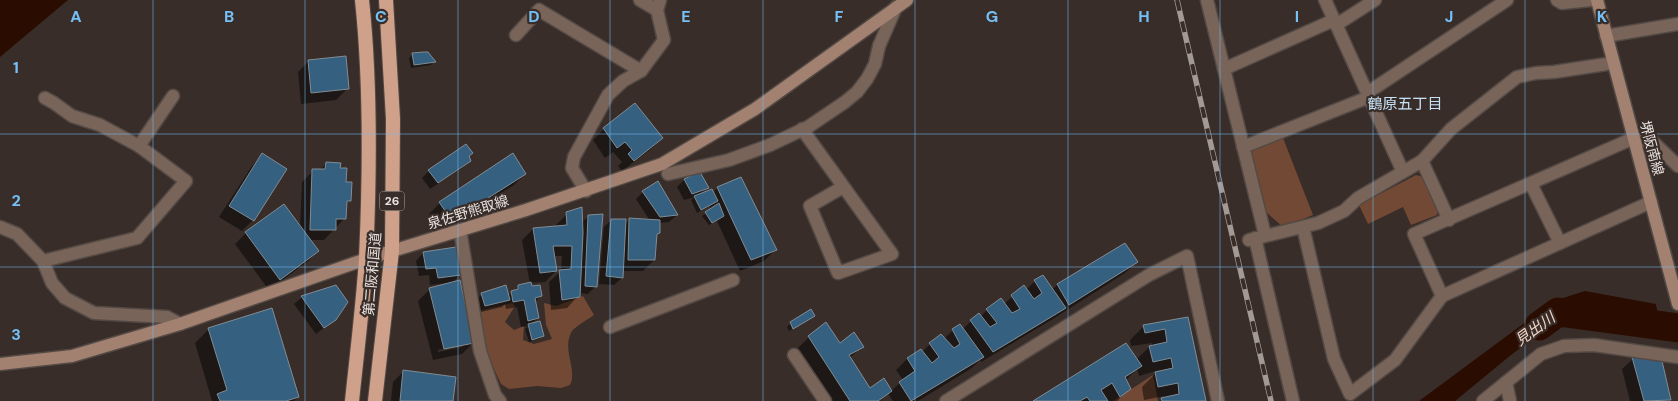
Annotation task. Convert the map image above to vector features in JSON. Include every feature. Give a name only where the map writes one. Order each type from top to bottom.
[{"type":"highway","name":"第二阪和国道","points":[[352,401],[366,259],[369,132],[366,38],[362,0]]},
{"type":"highway","name":"第二阪和国道","points":[[375,401],[392,251],[393,119],[386,0]]},
{"type":"main road","name":"堺阪南線","points":[[1597,0],[1677,301]]},
{"type":"main road","name":"泉佐野熊取線","points":[[0,364],[72,356],[180,324],[366,259],[586,190],[662,164],[755,109],[901,4]]},
{"type":"street","points":[[586,190],[572,168],[574,158],[608,95],[623,81],[641,72],[664,40],[659,5],[640,0]]},
{"type":"street","points":[[1207,0],[1243,147],[1256,238],[1293,401]]},
{"type":"street","points":[[1325,0],[1403,172]]},
{"type":"street","points":[[1224,69],[1335,22],[1375,0]]},
{"type":"street","points":[[1243,147],[1368,95],[1507,0]]},
{"type":"street","points":[[1557,0],[1562,3],[1591,0]]},
{"type":"street","points":[[668,174],[728,160],[770,145],[802,129],[845,102],[857,92],[867,79],[875,64],[879,46],[901,4]]},
{"type":"street","points":[[516,35],[539,10],[641,72]]},
{"type":"street","points":[[1606,36],[1678,24]]},
{"type":"street","points":[[1256,238],[1318,223],[1344,211],[1358,198],[1422,161],[1451,129],[1517,77],[1613,62]]},
{"type":"street","points":[[139,146],[173,96]]},
{"type":"street","points":[[43,261],[137,238],[186,180],[139,146],[100,125],[72,116],[45,98]]},
{"type":"street","points":[[802,129],[892,254],[838,273],[810,206],[843,187]]},
{"type":"street","points":[[1442,296],[1414,234],[1634,138],[1653,142],[1678,166]]},
{"type":"street","points":[[1422,161],[1449,220]]},
{"type":"street","points":[[1531,184],[1560,243]]},
{"type":"street","points":[[1304,227],[1334,359],[1350,394],[1395,360],[1442,296],[1651,202]]},
{"type":"street","points":[[0,227],[17,234],[43,261],[52,283],[65,298],[94,313],[167,317],[180,324]]},
{"type":"street","points":[[460,230],[480,351],[495,394],[500,401]]},
{"type":"street","points":[[946,401],[1148,275],[1187,256],[1218,401]]},
{"type":"street","points":[[610,327],[732,280]]},
{"type":"street","points":[[1482,401],[1541,354],[1564,346],[1594,345],[1678,357]]},
{"type":"street","points":[[794,355],[824,401]]},
{"type":"street","points":[[1506,382],[1510,401]]},
{"type":"shaded area","points":[[1283,138],[1313,215],[1283,227],[1265,211],[1250,151]]},
{"type":"shaded area","points":[[1416,175],[1423,177],[1439,207],[1437,215],[1411,225],[1403,207],[1368,224],[1359,205]]},
{"type":"shaded area","points":[[583,296],[594,315],[574,329],[569,338],[568,345],[572,372],[570,385],[561,388],[537,386],[509,389],[501,384],[484,348],[479,311],[512,303],[515,306],[505,322],[514,330],[524,326],[523,340],[534,344],[552,339],[546,325],[544,303],[556,306]]},
{"type":"shaded area","points":[[1153,375],[1158,401],[1113,401]]},
{"type":"water","points":[[0,0],[68,0],[0,57]]},
{"type":"water","name":"見出川","points":[[1585,291],[1678,308],[1678,343],[1651,338],[1629,315],[1589,308],[1560,318],[1455,401],[1419,401],[1554,301]]},
{"type":"pier","points":[[1655,301],[1678,305],[1678,345],[1665,343]]},
{"type":"building","points":[[428,52],[436,62],[414,65],[412,53]]},
{"type":"building","points":[[346,56],[349,89],[311,93],[308,60]]},
{"type":"building","points":[[635,103],[663,138],[634,161],[628,154],[632,150],[625,142],[617,148],[603,128]]},
{"type":"building","points":[[466,144],[473,153],[469,156],[471,161],[438,183],[428,170]]},
{"type":"building","points":[[262,153],[287,169],[254,221],[229,206]]},
{"type":"building","points":[[513,153],[526,174],[452,221],[439,202]]},
{"type":"building","points":[[326,162],[341,163],[340,168],[347,168],[346,182],[352,182],[351,201],[347,201],[346,219],[336,219],[336,230],[310,230],[312,169],[325,169]]},
{"type":"building","points":[[700,172],[709,188],[692,194],[684,179]]},
{"type":"building","points":[[741,177],[777,250],[751,260],[717,187]]},
{"type":"building","points":[[658,181],[678,215],[660,217],[642,191]]},
{"type":"building","points":[[712,189],[718,201],[701,210],[694,196]]},
{"type":"building","points":[[719,203],[724,216],[712,223],[705,212]]},
{"type":"building","points":[[284,204],[319,251],[280,280],[245,232]]},
{"type":"building","points":[[582,207],[583,233],[580,297],[562,300],[559,270],[571,269],[572,246],[553,246],[557,271],[540,273],[533,228],[567,225],[566,212]]},
{"type":"building","points":[[603,214],[597,287],[585,286],[588,215]]},
{"type":"building","points":[[629,218],[660,220],[660,233],[657,234],[655,260],[628,260]]},
{"type":"building","points":[[611,219],[626,219],[623,278],[606,276]]},
{"type":"building","points":[[1125,243],[1138,262],[1069,305],[1057,284]]},
{"type":"building","points":[[456,247],[461,275],[438,278],[436,268],[426,269],[423,252]]},
{"type":"building","points":[[1043,275],[1066,308],[993,352],[970,320],[979,313],[990,327],[997,323],[986,309],[1001,298],[1012,313],[1020,309],[1011,295],[1024,285],[1034,299],[1042,293],[1034,280]]},
{"type":"building","points":[[460,280],[474,343],[444,349],[429,288]]},
{"type":"building","points":[[531,282],[532,286],[540,285],[542,296],[535,298],[539,318],[528,321],[524,300],[513,302],[511,291],[518,289],[518,285]]},
{"type":"building","points":[[336,285],[348,302],[336,320],[324,328],[301,296]]},
{"type":"building","points":[[506,285],[510,300],[485,306],[481,293]]},
{"type":"building","points":[[272,308],[299,397],[286,401],[220,401],[217,394],[227,390],[208,328]]},
{"type":"building","points":[[811,309],[815,316],[793,329],[790,322]]},
{"type":"building","points":[[1188,317],[1206,401],[1162,401],[1161,398],[1179,394],[1178,383],[1158,387],[1155,372],[1173,368],[1171,358],[1153,362],[1149,346],[1167,342],[1165,329],[1145,333],[1143,325]]},
{"type":"building","points":[[540,321],[544,336],[532,340],[528,324]]},
{"type":"building","points":[[826,322],[840,343],[854,332],[864,347],[849,355],[870,388],[884,378],[892,391],[878,401],[850,401],[808,336]]},
{"type":"building","points":[[960,324],[984,357],[911,401],[899,382],[915,371],[907,358],[921,349],[932,363],[939,357],[929,343],[941,334],[954,348],[960,344],[952,329]]},
{"type":"building","points":[[1126,343],[1142,366],[1125,377],[1131,389],[1120,397],[1112,383],[1101,390],[1108,401],[1090,401],[1087,397],[1080,401],[1033,401]]},
{"type":"building","points":[[1632,357],[1662,361],[1671,400],[1644,401]]},
{"type":"building","points":[[403,370],[456,377],[453,401],[400,401]]},
{"type":"waterway","name":"見出川","points":[[1539,326],[1558,312],[1678,328]]},
{"type":"railway","points":[[1177,0],[1271,401]]},
{"type":"district","name":"鶴原五丁目","points":[[1405,104]]}]
